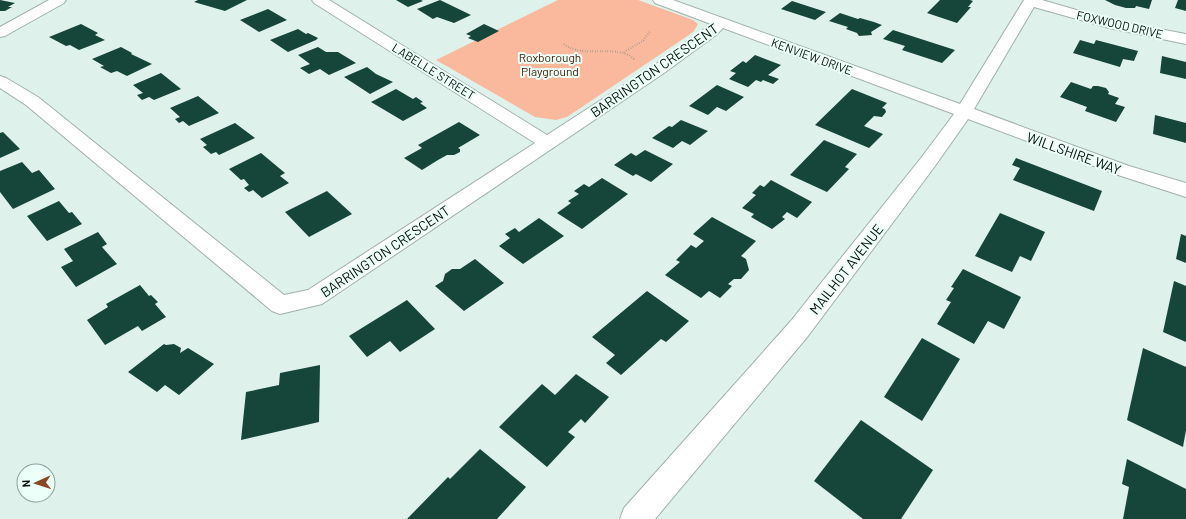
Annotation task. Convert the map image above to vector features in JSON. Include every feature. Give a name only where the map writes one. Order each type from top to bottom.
[{"type":"street","points":[[0,33],[59,0]]},
{"type":"street","name":"LABELLE STREET","points":[[319,0],[548,143]]},
{"type":"street","name":"KENVIEW DRIVE","points":[[660,0],[964,112]]},
{"type":"street","name":"FOXWOOD DRIVE","points":[[1031,1],[1110,24],[1186,39]]},
{"type":"street","name":"MAILHOT AVENUE","points":[[635,519],[799,329],[928,162],[964,112],[1031,1]]},
{"type":"street","name":"BARRINGTON CRESCENT","points":[[0,81],[32,101],[280,306],[314,298],[658,70],[711,32],[721,22]]},
{"type":"street","name":"WILLSHIRE WAY","points":[[964,112],[1122,170],[1186,190]]},
{"type":"path","points":[[623,52],[639,44],[648,36],[650,31]]},
{"type":"path","points":[[564,44],[569,48],[590,52],[623,52],[658,70]]},
{"type":"green space","name":"Roxborough Playground","points":[[558,0],[638,0],[693,20],[698,24],[694,31],[689,35],[567,117],[556,120],[535,117],[436,60]]},
{"type":"building","points":[[0,0],[15,3],[8,7],[12,7],[5,11],[0,11]]},
{"type":"building","points":[[198,0],[247,0],[225,11],[194,2]]},
{"type":"building","points":[[396,0],[421,0],[423,1],[408,7]]},
{"type":"building","points":[[440,0],[471,15],[454,23],[437,17],[433,19],[417,9]]},
{"type":"building","points":[[940,0],[973,1],[968,7],[971,7],[957,23],[927,13]]},
{"type":"building","points":[[1105,0],[1152,0],[1149,9],[1136,6],[1135,8],[1126,8]]},
{"type":"building","points":[[1178,0],[1186,0],[1186,11],[1175,8]]},
{"type":"building","points":[[792,1],[826,12],[815,20],[781,9]]},
{"type":"building","points":[[268,9],[287,20],[259,32],[240,20]]},
{"type":"building","points":[[840,13],[882,25],[871,32],[872,35],[859,36],[857,33],[846,29],[848,27],[829,21]]},
{"type":"building","points":[[81,24],[98,33],[95,35],[105,40],[79,50],[70,45],[66,46],[49,37]]},
{"type":"building","points":[[484,24],[499,31],[478,42],[468,38],[471,36],[466,34]]},
{"type":"building","points":[[298,29],[306,34],[308,33],[318,38],[288,52],[270,40]]},
{"type":"building","points":[[893,30],[955,50],[942,63],[902,50],[905,46],[883,39]]},
{"type":"building","points":[[1080,40],[1094,44],[1096,40],[1138,51],[1134,61],[1123,59],[1120,67],[1073,53]]},
{"type":"building","points":[[121,47],[132,53],[131,54],[152,64],[127,76],[117,71],[111,73],[100,67],[104,66],[92,59]]},
{"type":"building","points":[[318,47],[326,52],[338,52],[356,63],[329,75],[320,69],[309,74],[300,68],[310,64],[298,55]]},
{"type":"building","points":[[755,55],[781,65],[768,75],[779,79],[773,84],[763,80],[761,82],[756,80],[748,87],[729,79],[736,73],[730,71],[743,61],[746,63]]},
{"type":"building","points":[[1162,56],[1186,62],[1186,79],[1160,73]]},
{"type":"building","points":[[367,67],[376,74],[393,82],[370,94],[344,77]]},
{"type":"building","points":[[161,73],[181,89],[154,100],[149,97],[142,100],[137,95],[143,93],[133,85]]},
{"type":"building","points":[[1071,82],[1091,89],[1093,86],[1106,88],[1109,92],[1108,94],[1119,98],[1115,104],[1125,107],[1116,122],[1085,111],[1087,107],[1060,97]]},
{"type":"building","points":[[717,85],[744,97],[726,111],[717,107],[708,115],[689,106]]},
{"type":"building","points":[[396,89],[413,99],[416,97],[423,102],[420,103],[427,108],[403,121],[371,102]]},
{"type":"building","points":[[852,89],[887,103],[882,108],[885,109],[886,112],[882,117],[874,116],[864,126],[883,134],[869,148],[815,125]]},
{"type":"building","points":[[198,96],[219,113],[189,126],[183,121],[179,123],[175,119],[180,117],[170,108]]},
{"type":"building","points":[[1155,115],[1186,123],[1186,143],[1153,134]]},
{"type":"building","points":[[681,120],[708,131],[690,145],[682,141],[673,148],[652,138],[669,126],[672,127]]},
{"type":"building","points":[[459,122],[480,135],[458,148],[460,149],[460,152],[454,155],[447,155],[422,170],[404,158],[422,148],[418,145]]},
{"type":"building","points":[[235,123],[255,138],[219,155],[216,152],[211,154],[203,147],[207,145],[200,139]]},
{"type":"building","points":[[3,132],[20,149],[0,158],[0,133]]},
{"type":"building","points":[[824,140],[857,154],[845,167],[849,169],[827,192],[790,175]]},
{"type":"building","points":[[645,150],[673,164],[651,182],[636,174],[633,176],[614,165],[631,153],[636,156]]},
{"type":"building","points":[[261,153],[285,173],[280,176],[289,183],[262,198],[253,190],[249,192],[244,188],[249,185],[244,179],[241,180],[229,169]]},
{"type":"building","points":[[1016,158],[1102,191],[1094,211],[1013,180],[1020,168],[1012,165]]},
{"type":"building","points":[[22,162],[32,173],[39,170],[55,189],[13,209],[0,192],[0,171]]},
{"type":"building","points":[[602,178],[628,194],[582,229],[557,213],[571,203],[568,201],[579,194],[574,191],[584,184],[589,187]]},
{"type":"building","points":[[771,180],[812,202],[797,218],[787,212],[782,217],[785,219],[772,229],[751,217],[754,214],[742,208],[756,195],[752,193],[760,185],[764,187]]},
{"type":"building","points":[[327,191],[352,214],[309,237],[285,212]]},
{"type":"building","points":[[59,201],[69,213],[72,212],[82,224],[47,241],[27,216]]},
{"type":"building","points":[[1000,213],[1045,232],[1031,261],[1020,256],[1012,272],[975,256]]},
{"type":"building","points":[[712,217],[756,241],[741,256],[746,259],[749,270],[741,279],[734,279],[728,284],[732,286],[720,298],[709,291],[701,298],[665,275],[680,262],[676,260],[691,245],[696,248],[704,241],[693,234]]},
{"type":"building","points":[[539,218],[564,236],[523,264],[499,246],[510,238],[505,234],[515,228],[519,232]]},
{"type":"building","points":[[98,232],[107,244],[102,247],[117,264],[76,287],[61,267],[73,261],[64,249]]},
{"type":"building","points":[[1181,234],[1186,236],[1186,263],[1176,259]]},
{"type":"building","points":[[475,259],[504,283],[464,311],[435,286],[443,281],[445,274],[452,269],[460,269]]},
{"type":"building","points":[[963,269],[1021,297],[1004,329],[988,321],[974,344],[937,324],[951,302],[946,300],[954,288],[951,287]]},
{"type":"building","points":[[1174,281],[1186,286],[1186,342],[1163,332]]},
{"type":"building","points":[[140,285],[149,296],[151,295],[158,302],[155,304],[166,317],[142,331],[138,326],[105,345],[87,320],[108,307],[106,304]]},
{"type":"building","points":[[647,291],[689,321],[666,342],[661,339],[621,375],[606,363],[615,355],[592,337]]},
{"type":"building","points":[[407,300],[435,329],[400,352],[390,341],[367,357],[349,336]]},
{"type":"building","points":[[922,338],[960,359],[922,421],[884,397]]},
{"type":"building","points":[[164,344],[174,344],[181,348],[180,353],[188,348],[214,364],[179,395],[165,385],[157,392],[128,372]]},
{"type":"building","points":[[1143,348],[1186,367],[1186,430],[1183,447],[1127,420]]},
{"type":"building","points":[[320,365],[319,422],[241,440],[246,392],[279,385],[280,373]]},
{"type":"building","points":[[576,374],[609,397],[585,423],[581,419],[568,432],[575,437],[547,467],[499,427],[542,384],[555,395]]},
{"type":"building","points":[[861,420],[933,470],[901,519],[863,519],[814,481]]},
{"type":"building","points":[[480,449],[526,487],[497,519],[407,519],[448,477],[450,479]]},
{"type":"building","points":[[1127,459],[1186,489],[1186,519],[1123,519],[1129,487],[1122,484]]}]
